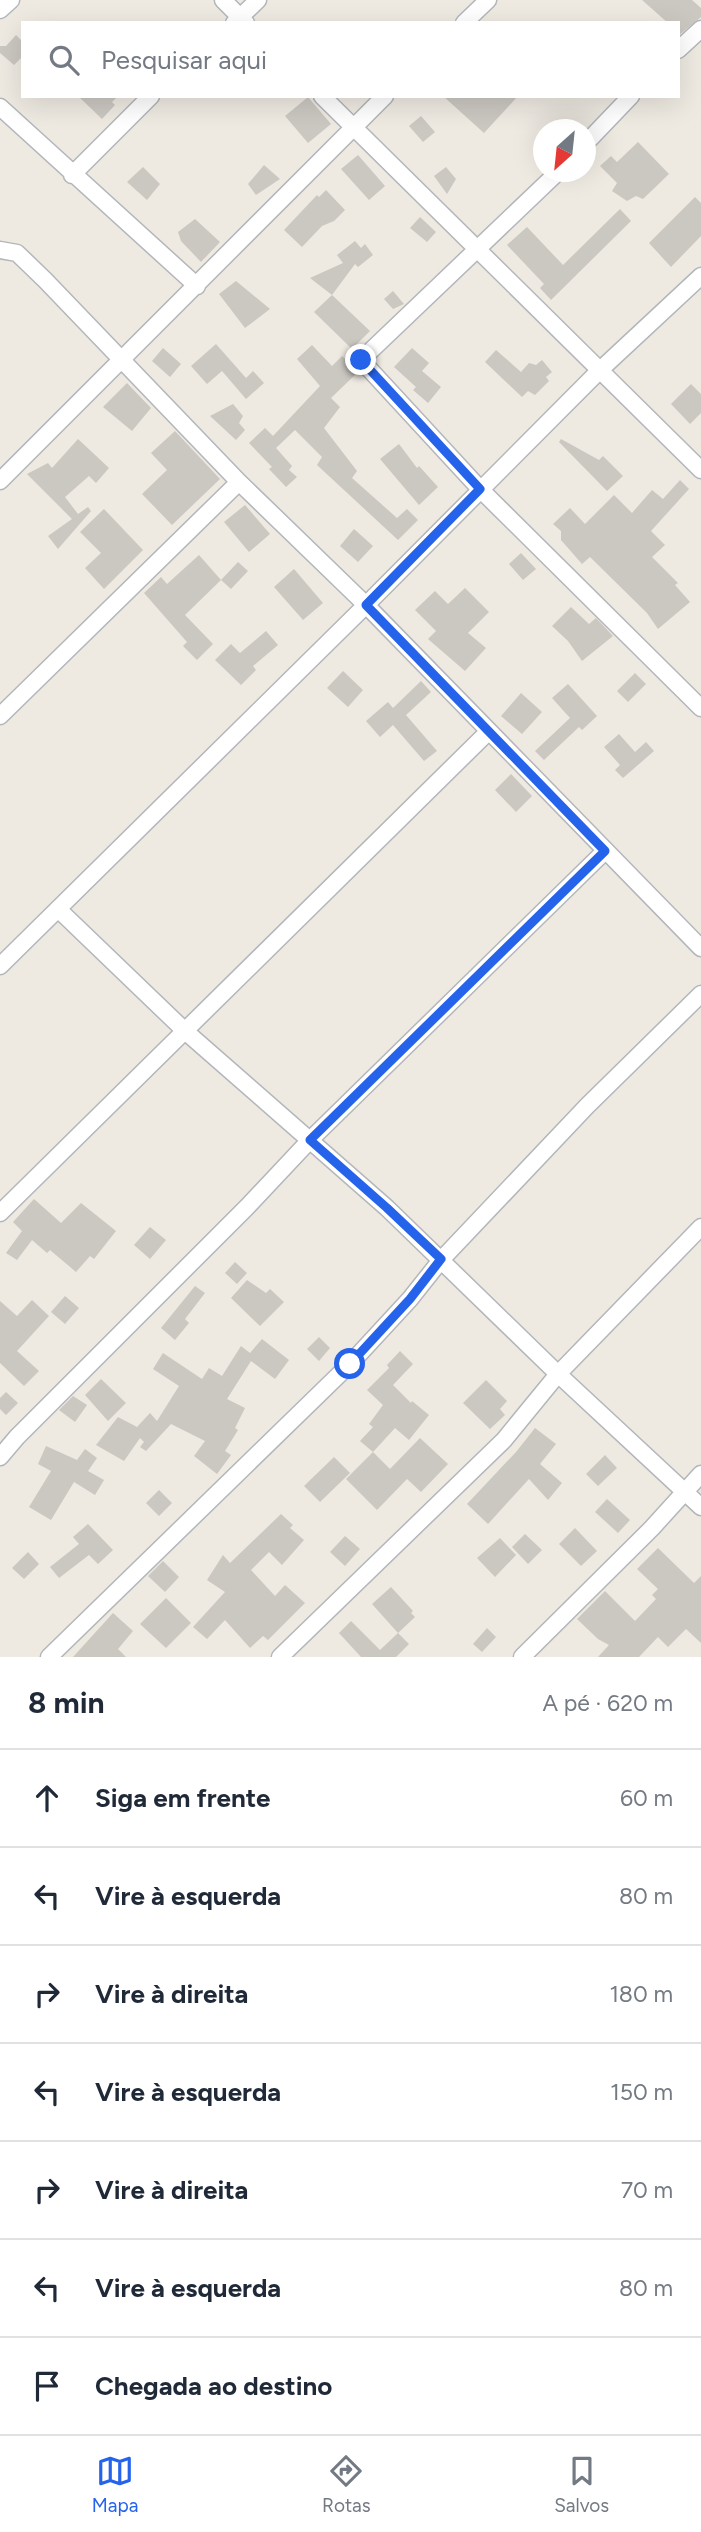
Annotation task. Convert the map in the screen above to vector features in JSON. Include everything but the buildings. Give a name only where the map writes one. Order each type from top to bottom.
[{"type":"street","points":[[0,10],[11,0]]},
{"type":"street","points":[[223,0],[240,21],[258,0]]},
{"type":"street","points":[[466,21],[488,0]]},
{"type":"street","points":[[680,48],[701,29]]},
{"type":"street","points":[[72,175],[149,98]]},
{"type":"street","points":[[324,98],[701,470]]},
{"type":"street","points":[[0,481],[383,98]]},
{"type":"street","points":[[596,133],[629,98]]},
{"type":"street","points":[[0,107],[197,286]]},
{"type":"street","points":[[547,182],[361,360],[480,489],[701,708]]},
{"type":"street","points":[[0,250],[17,253],[122,358],[239,482],[366,605],[701,948]]},
{"type":"street","points":[[0,966],[599,371],[701,276]]},
{"type":"street","points":[[0,716],[239,482]]},
{"type":"street","points":[[0,1213],[488,732]]},
{"type":"street","points":[[0,1457],[310,1140],[605,851]]},
{"type":"street","points":[[58,909],[185,1031],[387,1208],[558,1374],[701,1507]]},
{"type":"street","points":[[49,1657],[350,1364],[410,1299],[441,1259],[587,1105],[701,994]]},
{"type":"street","points":[[279,1657],[504,1440],[558,1374],[701,1227]]},
{"type":"street","points":[[523,1657],[652,1528],[701,1474]]},
{"type":"route","points":[[350,1364],[410,1299],[441,1259],[310,1140],[605,851],[366,605],[480,489],[361,360]]}]
